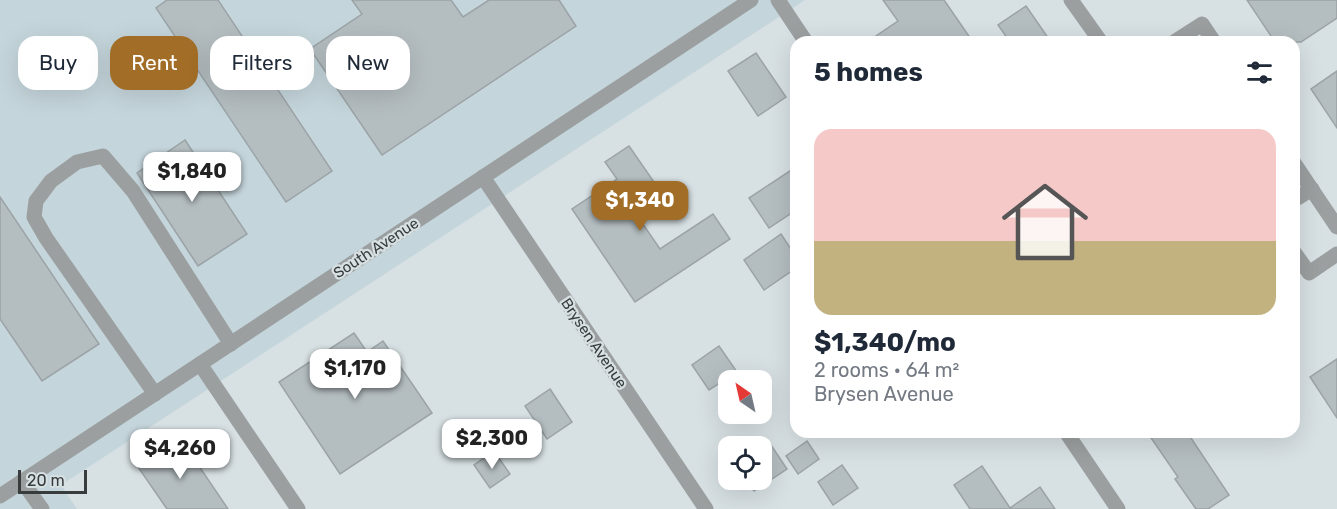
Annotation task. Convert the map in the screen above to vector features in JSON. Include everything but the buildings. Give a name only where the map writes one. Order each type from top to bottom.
[{"type":"street","name":"South Avenue","points":[[0,496],[752,0]]},
{"type":"street","points":[[778,0],[802,36]]},
{"type":"street","points":[[1071,0],[1097,36]]},
{"type":"street","points":[[1183,36],[1202,24],[1210,36]]},
{"type":"street","points":[[155,394],[46,238],[34,217],[36,201],[51,181],[77,162],[103,156],[133,191],[231,344]]},
{"type":"street","points":[[1300,172],[1337,227]]},
{"type":"street","name":"Brysen Avenue","points":[[483,177],[706,509]]},
{"type":"street","points":[[1300,196],[1312,189]]},
{"type":"street","points":[[1300,261],[1308,273],[1337,254]]},
{"type":"street","points":[[200,364],[298,509]]},
{"type":"street","points":[[1070,438],[1118,509]]},
{"type":"street","points":[[22,481],[42,509]]},
{"type":"shaded area","points":[[0,0],[805,0],[61,485],[77,509],[0,509]]}]
